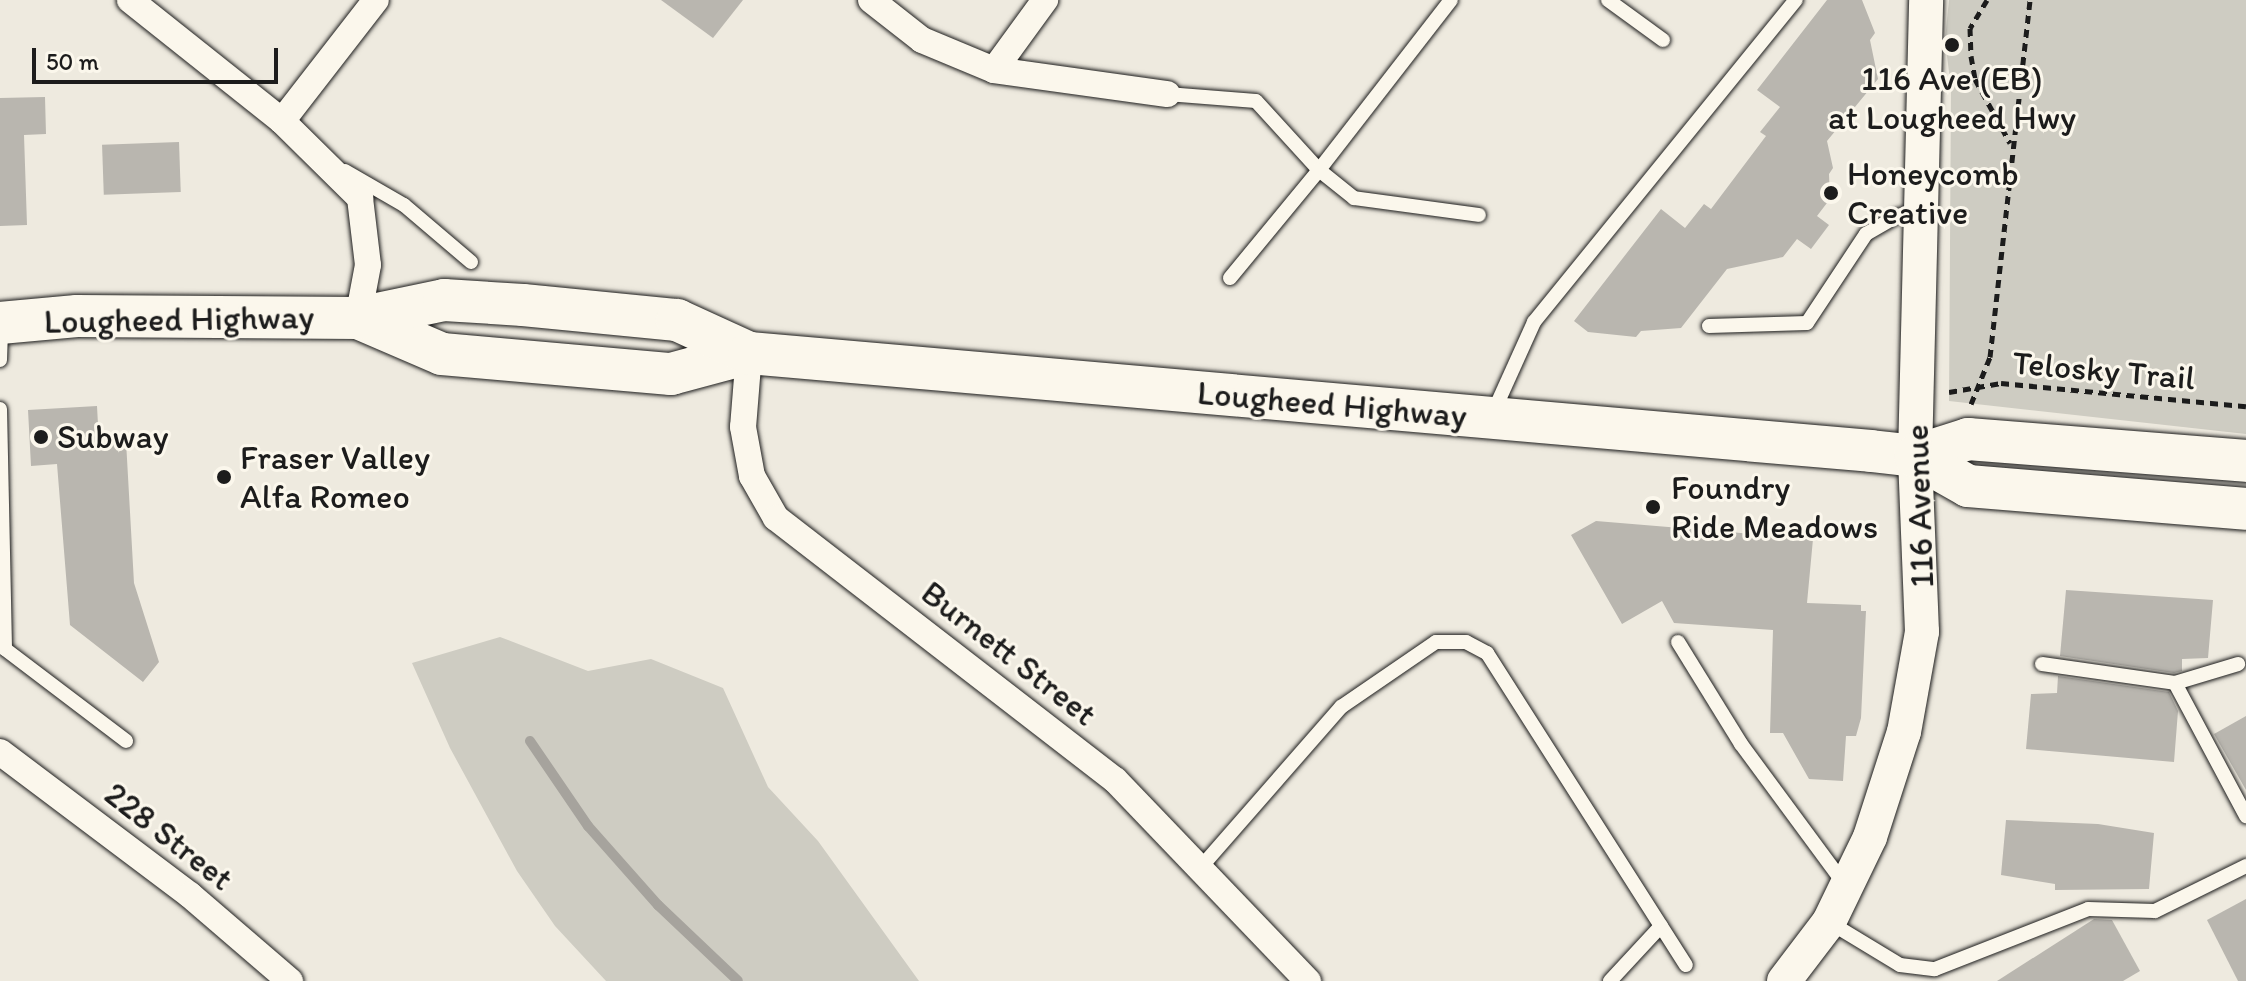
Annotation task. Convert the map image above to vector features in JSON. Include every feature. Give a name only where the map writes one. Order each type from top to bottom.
[{"type":"main road","name":"Lougheed Highway","points":[[0,323],[77,316],[358,318],[444,300],[677,320],[749,353],[1915,456],[1968,439],[2246,461]]},
{"type":"main road","name":"Lougheed Highway","points":[[358,318],[442,354],[671,374],[749,353]]},
{"type":"main road","name":"Lougheed Highway","points":[[1915,456],[1968,486],[2246,509]]},
{"type":"street","points":[[130,0],[329,162],[365,211],[368,265],[358,318]]},
{"type":"street","points":[[282,121],[376,0]]},
{"type":"street","points":[[871,0],[922,40],[994,70],[1167,94]]},
{"type":"street","points":[[994,70],[1045,0]]},
{"type":"street","name":"116 Avenue","points":[[1784,981],[1829,922],[1847,889],[1904,732],[1922,632],[1915,456],[1923,210],[1919,3]]},
{"type":"street","name":"Burnett Street","points":[[749,353],[743,427],[752,476],[776,518],[1115,780],[1308,981]]},
{"type":"street","name":"228 Street","points":[[0,752],[190,895],[290,981]]},
{"type":"lane","points":[[1230,278],[1319,170],[1451,0]]},
{"type":"lane","points":[[1608,0],[1663,40]]},
{"type":"lane","points":[[1492,418],[1534,322],[1796,0]]},
{"type":"lane","points":[[1167,94],[1256,101],[1319,170],[1354,198],[1479,215]]},
{"type":"lane","points":[[329,162],[404,205],[471,262]]},
{"type":"lane","points":[[1709,326],[1807,323],[1866,234],[1897,216],[1923,210]]},
{"type":"lane","points":[[0,323],[0,360]]},
{"type":"lane","points":[[0,409],[5,649],[126,741]]},
{"type":"lane","points":[[1201,867],[1341,707],[1436,642],[1466,642],[1487,653],[1686,965]]},
{"type":"lane","points":[[1678,642],[1741,744],[1847,889]]},
{"type":"lane","points":[[2042,664],[2175,683],[2238,664]]},
{"type":"lane","points":[[2175,683],[2246,816]]},
{"type":"lane","points":[[1829,922],[1900,965],[1935,969],[2088,909],[2155,911],[2246,866]]},
{"type":"lane","points":[[1610,981],[1661,926]]},
{"type":"path","points":[[1987,0],[1970,28],[1971,56],[1975,79],[2011,144]]},
{"type":"path","name":"Telosky Trail","points":[[2030,0],[2011,144],[1990,357],[1972,392],[2001,383],[2246,406]]},
{"type":"shaded area","points":[[1949,0],[2246,0],[2246,434],[1949,401],[1951,88],[1945,40]]},
{"type":"shaded area","points":[[500,637],[588,671],[651,659],[723,688],[768,787],[818,841],[919,981],[606,981],[555,926],[517,871],[450,748],[412,663]]},
{"type":"building","points":[[661,0],[743,0],[713,38]]},
{"type":"building","points":[[1827,0],[1862,0],[1875,33],[1870,40],[1878,79],[1827,141],[1833,168],[1829,174],[1830,199],[1817,216],[1829,225],[1811,249],[1797,239],[1783,257],[1727,269],[1681,328],[1641,331],[1636,337],[1588,332],[1574,321],[1661,209],[1685,228],[1704,204],[1711,209],[1766,136],[1760,132],[1780,107],[1757,90]]},
{"type":"building","points":[[45,97],[46,134],[24,135],[27,225],[0,226],[0,98]]},
{"type":"building","points":[[179,142],[181,192],[104,195],[102,145]]},
{"type":"building","points":[[97,406],[99,443],[126,441],[134,583],[159,662],[143,682],[70,625],[57,464],[31,466],[28,410]]},
{"type":"building","points":[[1596,521],[1813,539],[1807,603],[1861,605],[1861,611],[1866,611],[1861,718],[1856,736],[1846,736],[1843,781],[1809,779],[1783,733],[1770,733],[1773,630],[1674,623],[1662,601],[1622,624],[1571,535]]},
{"type":"building","points":[[2066,590],[2213,600],[2208,658],[2182,659],[2182,671],[2174,673],[2060,656]]},
{"type":"building","points":[[2058,676],[2169,692],[2178,711],[2174,762],[2026,749],[2031,694],[2057,693]]},
{"type":"building","points":[[2246,716],[2246,790],[2214,734]]},
{"type":"building","points":[[2006,820],[2098,824],[2154,833],[2149,889],[2055,890],[2055,884],[2001,875]]},
{"type":"building","points":[[2246,899],[2246,981],[2238,981],[2207,920]]},
{"type":"building","points":[[2094,919],[2112,920],[2140,971],[2123,981],[1997,981]]},
{"type":"waterway","points":[[530,741],[588,826],[658,905],[738,981]]},
{"type":"place","name":"116 Ave (EB) at Lougheed Hwy","points":[[1952,45]]},
{"type":"place","name":"Honeycomb Creative","points":[[1831,193]]},
{"type":"place","name":"Subway","points":[[41,437]]},
{"type":"place","name":"Fraser Valley Alfa Romeo","points":[[224,477]]},
{"type":"place","name":"Foundry Ride Meadows","points":[[1653,507]]}]
